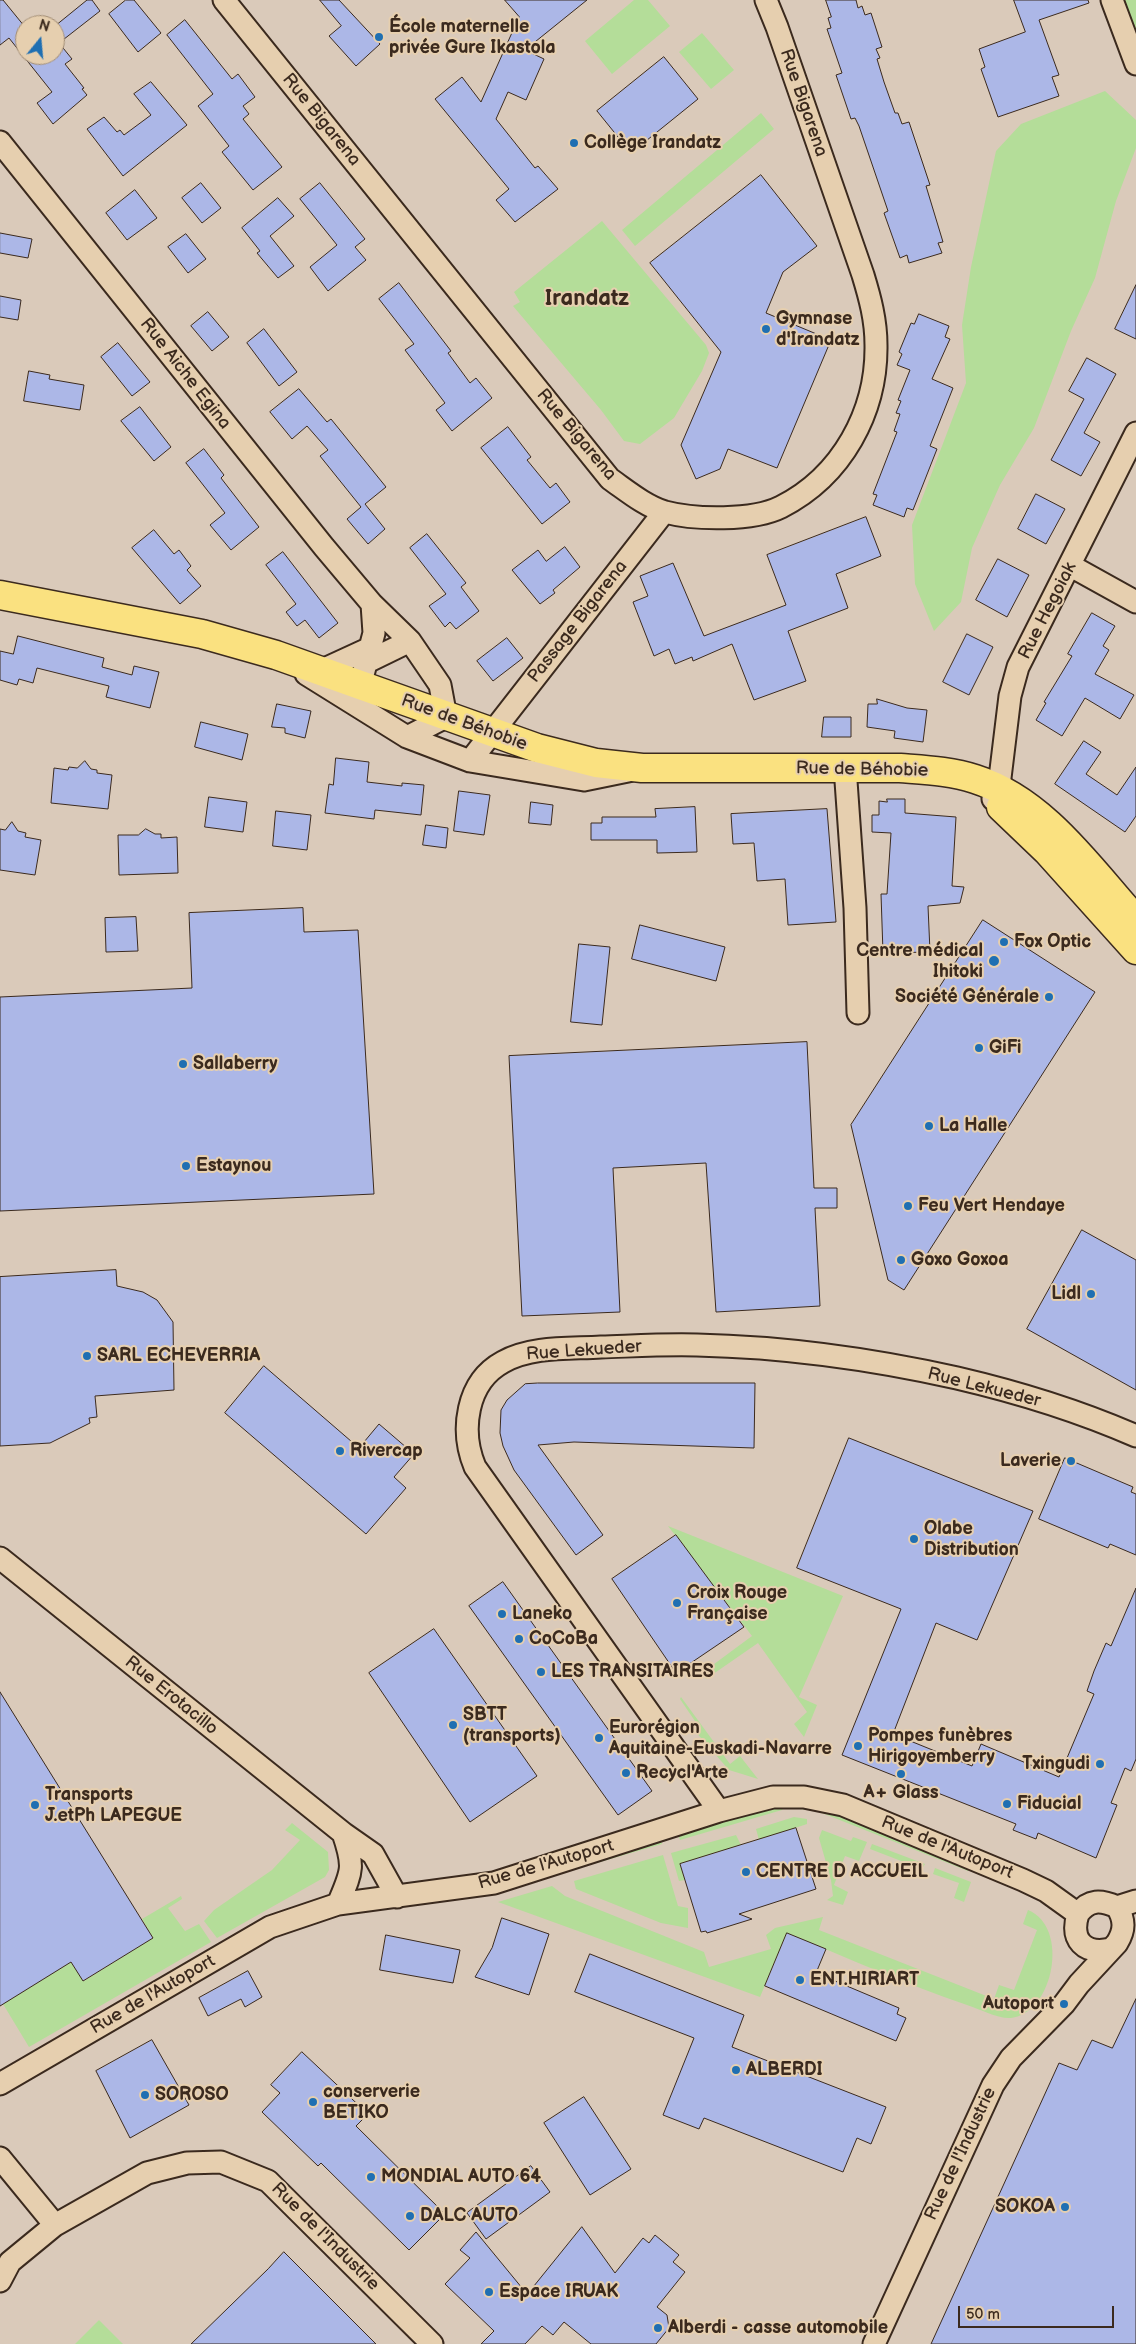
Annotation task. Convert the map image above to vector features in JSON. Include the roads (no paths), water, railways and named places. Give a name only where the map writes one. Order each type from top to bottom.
[{"type":"main road","name":"Rue de Béhobie","points":[[0,595],[202,634],[276,655],[320,671],[366,665],[446,716],[537,748],[596,763],[642,768],[845,767],[940,772],[1027,807],[1059,834],[1136,920]]},
{"type":"main road","name":"Rue de Béhobie","points":[[995,794],[1136,950]]},
{"type":"street","name":"Rue Bigarena","points":[[224,0],[610,479],[636,497],[664,512],[707,517],[752,515],[780,508],[827,474],[847,450],[863,420],[871,386],[876,346],[873,309],[777,27],[766,0]]},
{"type":"street","points":[[1112,0],[1136,64]]},
{"type":"street","name":"Rue Aiche Egina","points":[[0,142],[265,475],[372,604],[410,641],[440,685],[446,716]]},
{"type":"street","name":"Rue Hegoiak","points":[[995,794],[1000,778],[1010,696],[1018,667],[1071,566],[1136,433]]},
{"type":"street","name":"Passage Bigarena","points":[[470,761],[664,512]]},
{"type":"street","points":[[1071,566],[1136,602]]},
{"type":"street","points":[[370,714],[366,665],[374,633],[372,604]]},
{"type":"street","points":[[320,671],[366,665],[410,641]]},
{"type":"street","points":[[276,655],[407,737],[470,761],[584,780],[642,768]]},
{"type":"street","points":[[407,737],[446,716]]},
{"type":"street","points":[[845,767],[855,908],[858,1013]]},
{"type":"street","name":"Rue Lekueder","points":[[719,1811],[475,1466],[468,1452],[467,1417],[471,1400],[479,1385],[491,1371],[503,1362],[527,1352],[562,1349],[697,1344],[777,1350],[846,1358],[957,1378],[1086,1416],[1136,1436]]},
{"type":"street","name":"Rue Erotacillo","points":[[0,1558],[343,1833],[373,1854],[397,1897]]},
{"type":"street","name":"Rue de l'Autoport","points":[[0,2084],[270,1927],[338,1904],[494,1883],[719,1811],[760,1800],[791,1796],[843,1805],[1023,1880],[1046,1892],[1078,1914]]},
{"type":"street","points":[[338,1904],[350,1878],[352,1859],[343,1833]]},
{"type":"street","name":"Rue de l'Industrie","points":[[874,2344],[993,2085],[1011,2058],[1064,2004],[1079,1984],[1118,1943],[1130,1926],[1122,1915],[1126,1904],[1097,1901],[1089,1903],[1078,1914]]},
{"type":"street","points":[[1078,1914],[1076,1936],[1081,1944],[1099,1952],[1111,1949]]},
{"type":"street","points":[[1079,1984],[1081,1944]]},
{"type":"street","points":[[0,2158],[55,2225]]},
{"type":"street","name":"Rue de l'Industrie","points":[[0,2281],[10,2262],[55,2225],[147,2173],[186,2163],[221,2162],[268,2181],[432,2344]]},
{"type":"place","name":"École maternelle privée Gure Ikastola","points":[[379,37]]},
{"type":"place","name":"Collège Irandatz","points":[[574,143]]},
{"type":"place","name":"Gymnase d'Irandatz","points":[[766,329]]},
{"type":"place","name":"Fox Optic","points":[[1004,942]]},
{"type":"place","name":"Centre médical Ihitoki","points":[[994,961]]},
{"type":"place","name":"Société Générale","points":[[1049,997]]},
{"type":"place","name":"GiFi","points":[[979,1048]]},
{"type":"place","name":"Sallaberry","points":[[183,1064]]},
{"type":"place","name":"La Halle","points":[[929,1126]]},
{"type":"place","name":"Estaynou","points":[[186,1166]]},
{"type":"place","name":"Feu Vert Hendaye","points":[[908,1206]]},
{"type":"place","name":"Goxo Goxoa","points":[[901,1260]]},
{"type":"place","name":"Lidl","points":[[1091,1294]]},
{"type":"place","name":"SARL ECHEVERRIA","points":[[87,1356]]},
{"type":"place","name":"Rivercap","points":[[340,1451]]},
{"type":"place","name":"Laverie","points":[[1071,1461]]},
{"type":"place","name":"Olabe Distribution","points":[[914,1539]]},
{"type":"place","name":"Croix Rouge Française","points":[[677,1603]]},
{"type":"place","name":"Laneko","points":[[502,1614]]},
{"type":"place","name":"CoCoBa","points":[[519,1639]]},
{"type":"place","name":"LES TRANSITAIRES","points":[[541,1672]]},
{"type":"place","name":"SBTT (transports)","points":[[453,1725]]},
{"type":"place","name":"Eurorégion Aquitaine-Euskadi-Navarre","points":[[599,1738]]},
{"type":"place","name":"Pompes funèbres Hirigoyemberry","points":[[858,1746]]},
{"type":"place","name":"Txingudi","points":[[1100,1764]]},
{"type":"place","name":"Recycl'Arte","points":[[626,1773]]},
{"type":"place","name":"A+ Glass","points":[[901,1774]]},
{"type":"place","name":"Fiducial","points":[[1007,1804]]},
{"type":"place","name":"Transports J.etPh LAPEGUE","points":[[35,1805]]},
{"type":"place","name":"CENTRE D ACCUEIL","points":[[746,1872]]},
{"type":"place","name":"ENT.HIRIART","points":[[800,1980]]},
{"type":"place","name":"Autoport","points":[[1064,2004]]},
{"type":"place","name":"ALBERDI","points":[[736,2070]]},
{"type":"place","name":"SOROSO","points":[[145,2095]]},
{"type":"place","name":"conserverie BETIKO","points":[[313,2102]]},
{"type":"place","name":"MONDIAL AUTO 64","points":[[371,2177]]},
{"type":"place","name":"SOKOA","points":[[1065,2207]]},
{"type":"place","name":"DALC AUTO","points":[[410,2216]]},
{"type":"place","name":"Espace IRUAK","points":[[489,2292]]},
{"type":"place","name":"Alberdi - casse automobile","points":[[658,2328]]},
{"type":"district","name":"Irandatz","points":[[587,299]]}]
